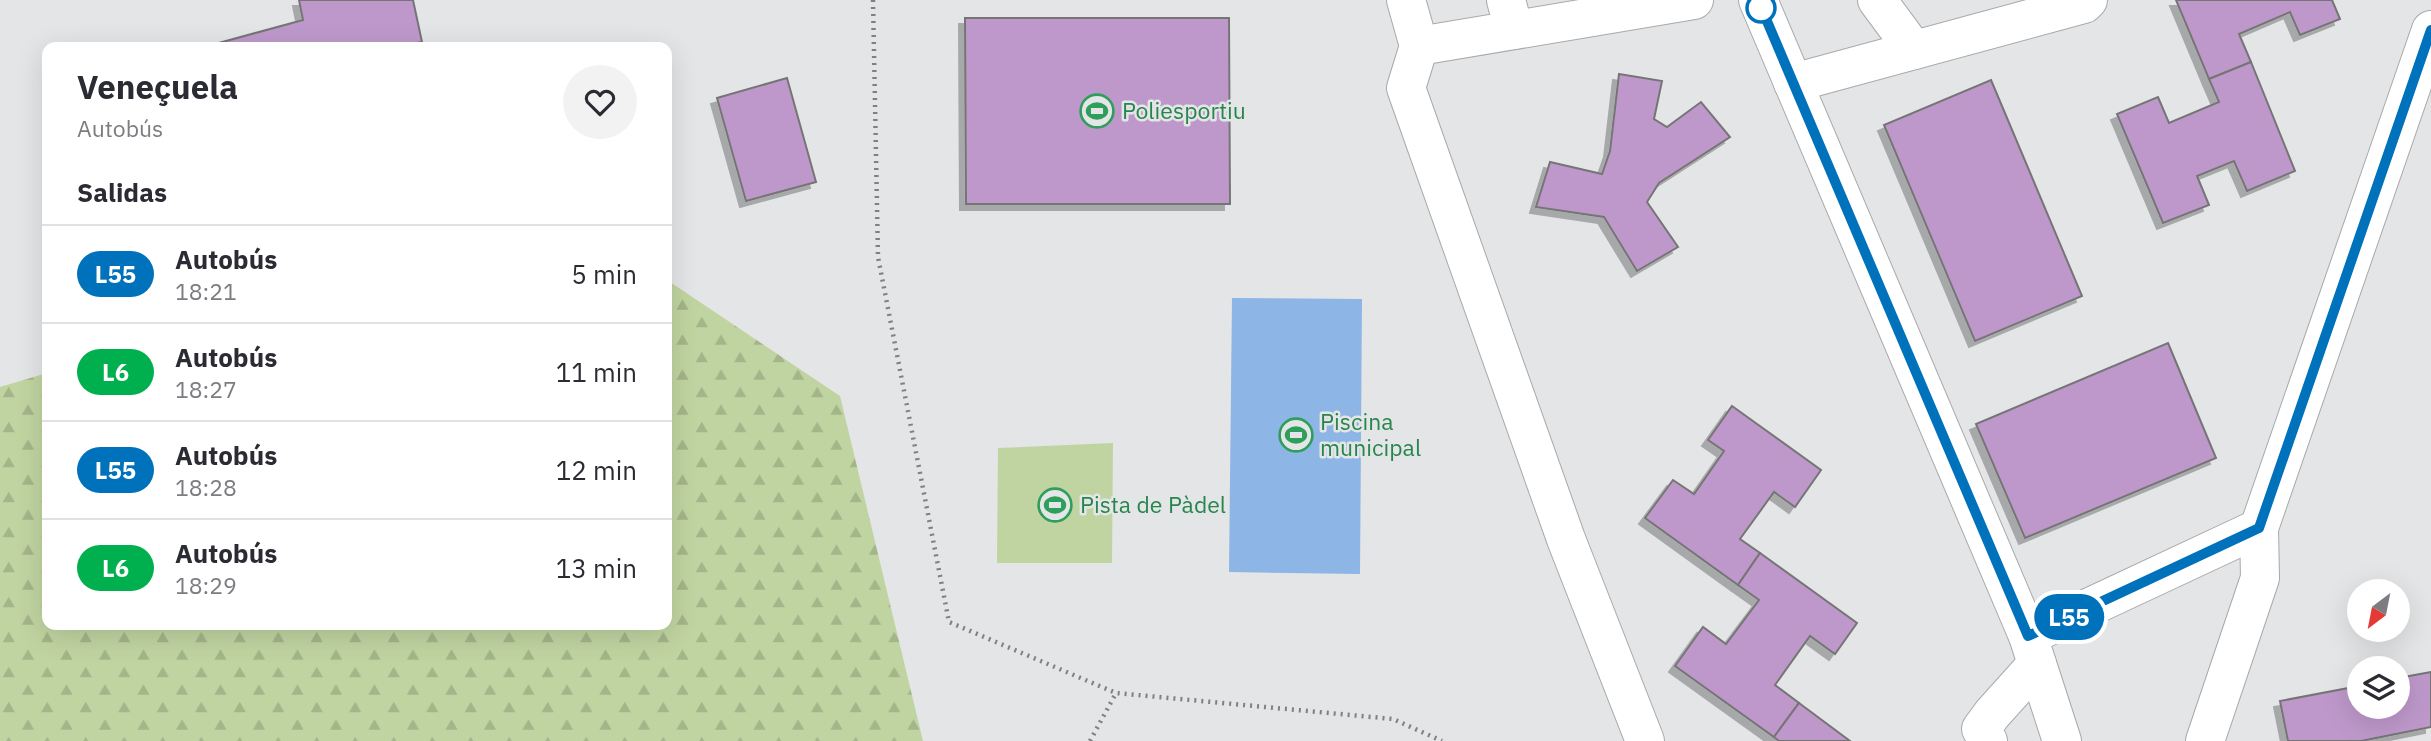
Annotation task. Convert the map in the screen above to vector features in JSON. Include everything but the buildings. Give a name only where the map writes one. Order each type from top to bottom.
[{"type":"street","points":[[1406,0],[1419,47],[1406,88],[1562,526],[1646,741]]},
{"type":"street","points":[[1419,47],[1510,15],[1693,0]]},
{"type":"street","points":[[1758,0],[2032,650],[2062,741]]},
{"type":"street","points":[[1877,0],[1914,50]]},
{"type":"street","points":[[1793,83],[2084,4],[2088,0]]},
{"type":"street","points":[[2205,741],[2260,578],[2259,528],[2431,30]]},
{"type":"street","points":[[1981,737],[2032,650],[2259,528]]},
{"type":"path","points":[[873,0],[878,257],[949,622],[1116,692],[1394,719],[1442,741]]},
{"type":"path","points":[[1090,741],[1116,692]]},
{"type":"green space","points":[[672,283],[840,396],[923,741],[0,741],[0,387],[42,374],[42,630],[672,630]]},
{"type":"green space","name":"Pista de Pàdel","points":[[1113,443],[1112,563],[997,563],[998,448]]},
{"type":"water","name":"Piscina municipal","points":[[1232,298],[1362,299],[1360,574],[1229,572]]},
{"type":"bus line","name":"L55","points":[[1758,0],[2028,636],[2259,528],[2431,30]]},
{"type":"place","name":"Poliesportiu","points":[[1097,111]]},
{"type":"place","name":"Piscina municipal","points":[[1296,435]]},
{"type":"place","name":"Pista de Pàdel","points":[[1055,505]]}]
